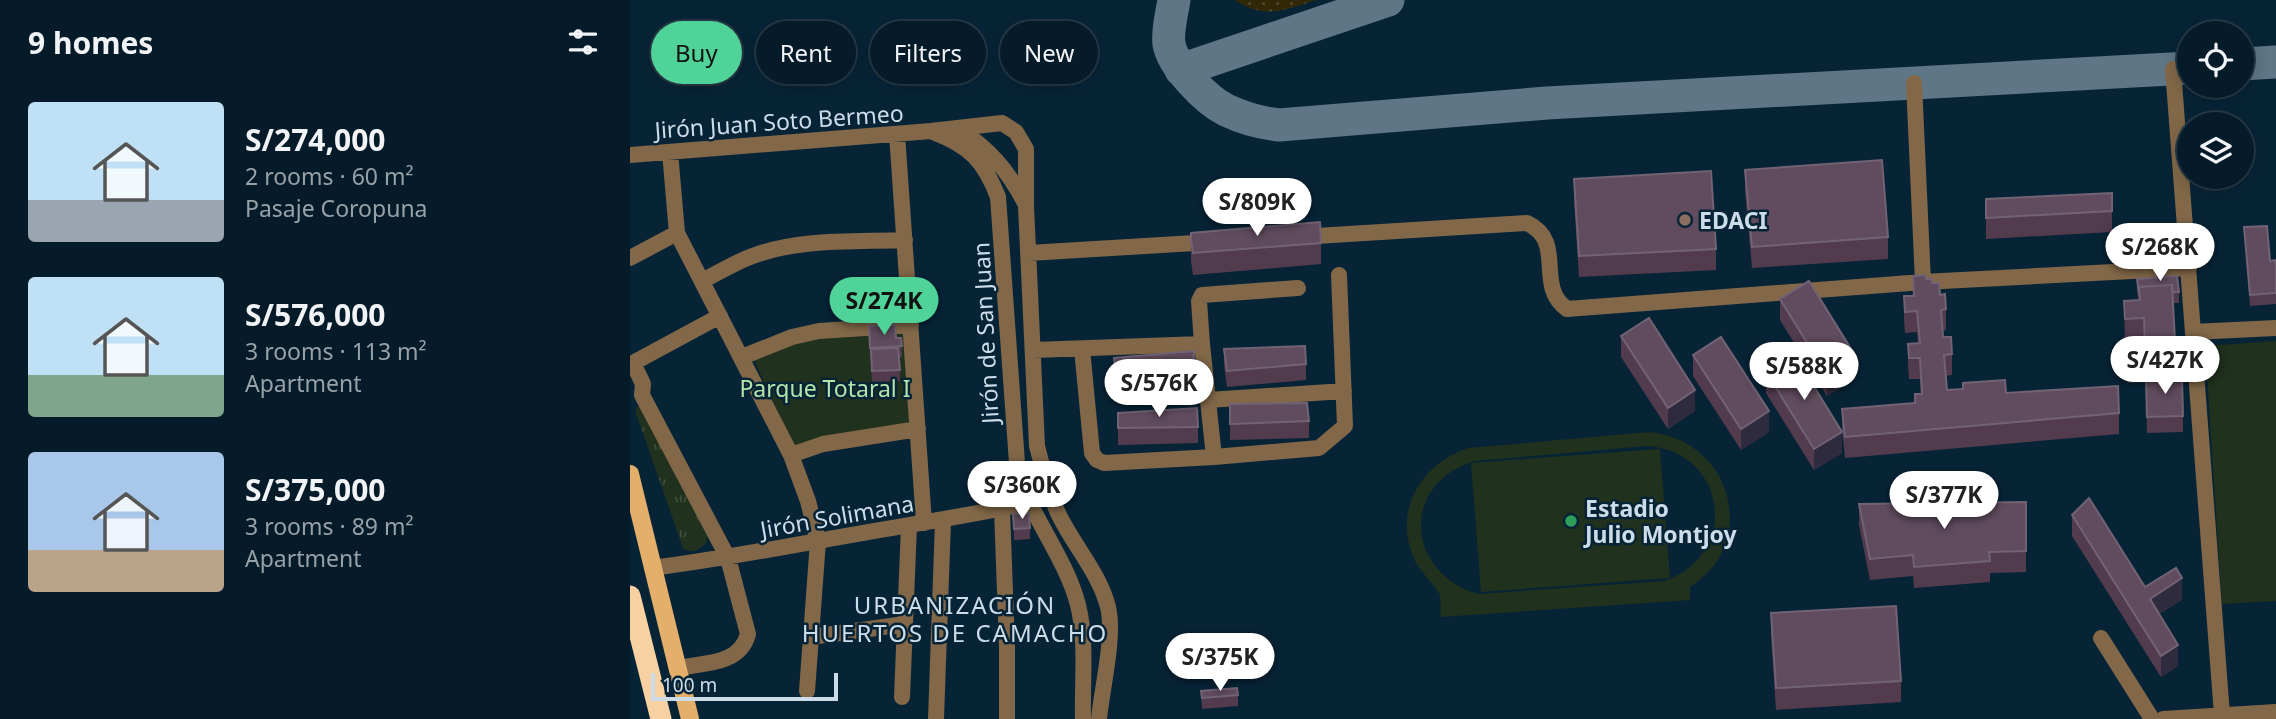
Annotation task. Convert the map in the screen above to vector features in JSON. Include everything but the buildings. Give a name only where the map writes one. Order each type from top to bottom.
[{"type":"highway","points":[[630,596],[661,719]]},
{"type":"main road","points":[[630,474],[690,719]]},
{"type":"street","points":[[2173,69],[2222,715]]},
{"type":"street","points":[[1914,83],[1923,282]]},
{"type":"street","name":"Jirón Juan Soto Bermeo","points":[[630,155],[1002,123],[1016,132],[1026,149],[1026,206],[1037,446],[1047,485],[1059,514],[1099,584],[1108,608],[1110,628],[1099,719]]},
{"type":"street","points":[[958,128],[979,143],[1012,177],[1026,206]]},
{"type":"street","name":"Jirón de San Juan","points":[[931,131],[953,140],[972,153],[988,173],[998,197],[1013,437],[1018,477],[1028,503],[1070,582],[1078,605],[1082,628],[1083,719]]},
{"type":"street","points":[[897,134],[918,429],[917,525],[905,624],[902,697]]},
{"type":"street","points":[[670,152],[677,233],[791,456],[802,481],[818,541],[807,691]]},
{"type":"street","points":[[1279,238],[1527,223],[1540,229],[1546,240],[1553,292],[1558,303],[1567,309],[1923,282],[2189,268]]},
{"type":"street","points":[[630,258],[677,233]]},
{"type":"street","points":[[702,281],[751,256],[778,249],[804,244],[905,240]]},
{"type":"street","points":[[1029,253],[1224,241]]},
{"type":"street","points":[[1083,349],[1092,453],[1097,460],[1104,463],[1319,448],[1345,426],[1339,275]]},
{"type":"street","points":[[1214,457],[1199,301],[1202,295],[1298,288]]},
{"type":"street","points":[[677,668],[728,659],[739,652],[748,634],[728,558],[642,395],[643,384],[633,363],[720,316]]},
{"type":"street","points":[[742,357],[792,337],[819,331],[911,325]]},
{"type":"street","points":[[2193,332],[2276,328]]},
{"type":"street","points":[[1033,350],[1202,344]]},
{"type":"street","points":[[1208,400],[1344,391]]},
{"type":"street","points":[[791,456],[823,444],[918,429]]},
{"type":"street","name":"Jirón Solimana","points":[[653,568],[728,558],[943,521],[1028,503]]},
{"type":"street","points":[[1002,509],[1007,719]]},
{"type":"street","points":[[936,719],[943,521]]},
{"type":"street","points":[[811,637],[905,624]]},
{"type":"street","points":[[2101,638],[2152,719]]},
{"type":"street","points":[[2163,719],[2276,712]]},
{"type":"green space","name":"Parque Totaral I","points":[[904,333],[911,424],[794,448],[754,360],[795,344],[842,335]]},
{"type":"green space","points":[[2276,341],[2276,601],[2222,604],[2205,346]]},
{"type":"green space","points":[[636,407],[641,407],[707,536],[706,543],[695,550],[683,548]]},
{"type":"green space","points":[[1650,432],[1678,439],[1700,453],[1717,473],[1727,496],[1730,520],[1725,545],[1712,568],[1690,587],[1690,600],[1441,617],[1440,595],[1417,565],[1409,542],[1409,508],[1424,478],[1436,466],[1468,448]],"holes":[[[1647,446],[1674,452],[1694,466],[1708,484],[1714,506],[1714,528],[1705,550],[1689,568],[1664,581],[1478,594],[1454,583],[1436,567],[1425,548],[1421,528],[1424,507],[1434,488],[1451,472],[1475,461]]]},
{"type":"green space","name":"Estadio Julio Montjoy","points":[[1660,449],[1670,578],[1481,592],[1471,463]]},
{"type":"sand","points":[[1235,0],[1316,0],[1284,10],[1265,11],[1256,10]]},
{"type":"taxiway","points":[[1174,0],[1169,44],[1177,62],[1192,82],[1209,99],[1226,110],[1252,120],[1279,125],[1547,103],[2177,69]]},
{"type":"taxiway","points":[[1181,70],[1388,0]]},
{"type":"taxiway","points":[[2254,63],[2276,62]]},
{"type":"place","name":"EDACI","points":[[1685,220]]},
{"type":"place","name":"Estadio Julio Montjoy","points":[[1571,521]]},
{"type":"district","name":"URBANIZACIÓN HUERTOS DE CAMACHO","points":[[955,618]]}]
